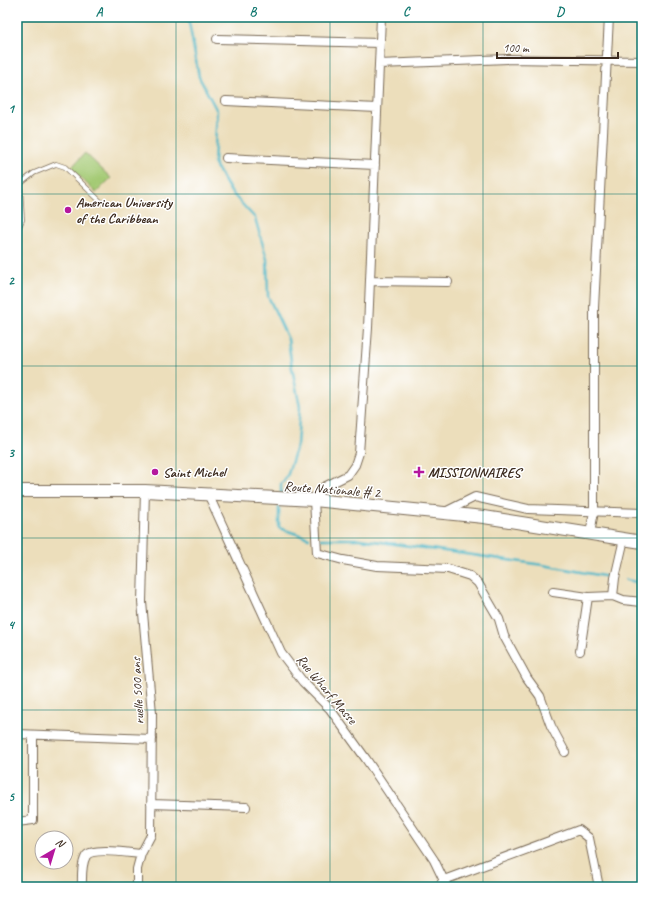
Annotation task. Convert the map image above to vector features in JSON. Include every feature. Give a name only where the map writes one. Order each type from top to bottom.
[{"type":"main road","name":"Route Nationale # 2","points":[[17,491],[145,491],[209,496],[314,500],[440,514],[484,517],[642,542]]},
{"type":"street","points":[[382,17],[370,280],[358,453],[355,465],[348,475],[322,488],[314,500],[317,553],[343,560],[377,566],[448,569],[463,572],[474,579],[499,619],[504,636],[513,654],[540,696],[551,726],[565,752]]},
{"type":"street","points":[[590,534],[594,511],[594,308],[609,17]]},
{"type":"street","points":[[217,39],[380,43]]},
{"type":"street","points":[[379,64],[508,58],[642,61]]},
{"type":"street","points":[[226,101],[377,108]]},
{"type":"street","points":[[226,158],[375,165]]},
{"type":"street","points":[[370,280],[448,282]]},
{"type":"street","name":"ruelle 500 ans","points":[[137,887],[137,869],[141,854],[151,835],[152,739],[148,648],[142,602],[145,491]]},
{"type":"street","name":"Rue Wharf Masse","points":[[209,496],[281,653],[303,682],[330,710],[366,759],[434,860],[445,884]]},
{"type":"street","points":[[440,514],[475,497],[528,509],[642,513]]},
{"type":"street","points":[[613,596],[615,578],[624,539]]},
{"type":"street","points":[[553,592],[588,597],[613,596],[623,600],[642,602]]},
{"type":"street","points":[[580,651],[588,597]]},
{"type":"street","points":[[17,734],[152,739]]},
{"type":"street","points":[[17,822],[33,820],[33,735]]},
{"type":"street","points":[[151,804],[246,807]]},
{"type":"street","points":[[438,887],[579,830],[589,838],[599,887]]},
{"type":"street","points":[[82,887],[82,867],[87,855],[94,851],[141,854]]},
{"type":"lane","points":[[17,231],[22,220],[20,184],[26,178],[45,167],[56,164],[65,167],[101,202]]},
{"type":"green space","points":[[85,153],[111,178],[96,193],[71,168]]},
{"type":"waterway","points":[[188,17],[199,77],[217,111],[214,163],[231,192],[255,218],[267,259],[268,296],[288,339],[300,407],[297,445],[287,477],[281,484],[281,493]]},
{"type":"waterway","points":[[279,507],[279,528],[309,538]]},
{"type":"waterway","points":[[321,539],[360,539],[543,565],[609,577]]},
{"type":"waterway","points":[[626,580],[642,583]]},
{"type":"place","name":"American University of the Caribbean","points":[[68,210]]},
{"type":"place","name":"Saint Michel","points":[[155,472]]},
{"type":"place","name":"MISSIONNAIRES","points":[[419,472]]}]
